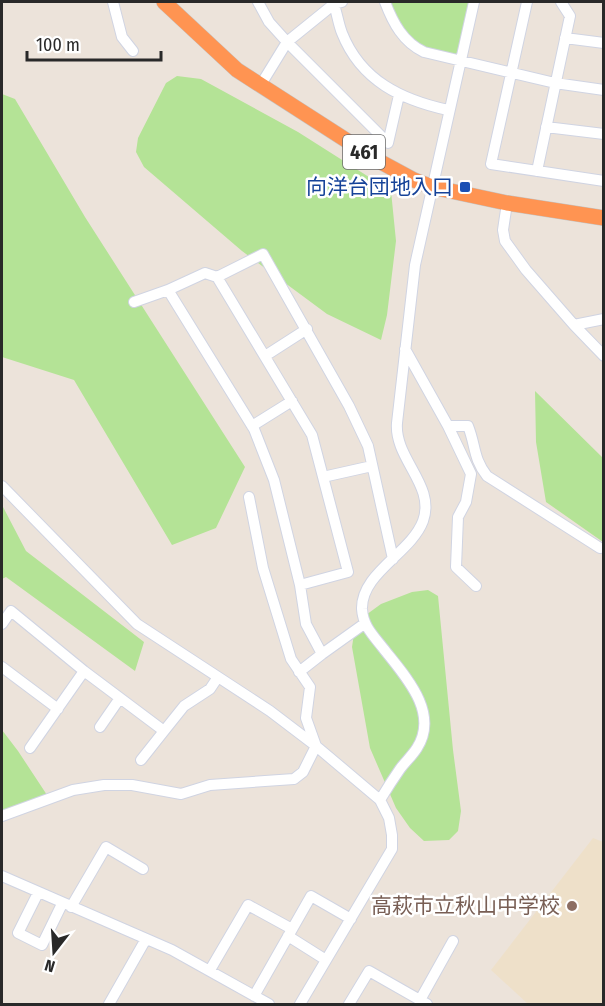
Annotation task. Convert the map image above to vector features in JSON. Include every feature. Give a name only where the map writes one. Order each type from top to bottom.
[{"type":"highway","name":"461","points":[[164,2],[213,49],[260,86],[376,160],[432,187],[507,203],[603,218]]},
{"type":"street","points":[[113,2],[122,37],[133,51]]},
{"type":"street","points":[[258,2],[269,22],[287,42],[388,143],[399,95]]},
{"type":"street","points":[[260,86],[287,42],[336,2],[342,34],[365,69],[379,82],[399,95],[423,105],[448,110]]},
{"type":"street","points":[[386,2],[402,35],[417,49],[555,83],[603,90]]},
{"type":"street","points":[[380,800],[418,747],[424,726],[424,712],[411,683],[364,624],[363,600],[371,581],[416,532],[422,521],[425,507],[420,483],[397,440],[405,349],[415,265],[474,2]]},
{"type":"street","points":[[527,2],[491,164],[603,180]]},
{"type":"street","points":[[537,171],[570,16],[561,2]]},
{"type":"street","points":[[565,38],[603,43]]},
{"type":"street","points":[[546,127],[603,134]]},
{"type":"street","points":[[507,203],[503,230],[505,241],[526,270],[603,356]]},
{"type":"street","points":[[217,277],[263,254],[349,406],[368,446],[393,559]]},
{"type":"street","points":[[134,302],[205,273],[217,277],[312,435],[348,572],[300,585]]},
{"type":"street","points":[[168,290],[252,426],[274,480],[300,585],[306,624],[322,654]]},
{"type":"street","points":[[574,325],[603,319]]},
{"type":"street","points":[[265,356],[307,330]]},
{"type":"street","points":[[405,349],[448,426],[471,474],[466,502],[458,517],[456,567],[476,586]]},
{"type":"street","points":[[252,426],[292,401]]},
{"type":"street","points":[[448,426],[468,426],[477,463],[487,476],[600,548]]},
{"type":"street","points":[[323,477],[372,466]]},
{"type":"street","points":[[2,486],[137,624],[270,711],[380,800],[389,818],[392,849],[300,1005]]},
{"type":"street","points":[[2,816],[73,790],[105,785],[132,785],[181,794],[210,785],[294,779],[303,772],[316,746],[306,718],[310,687],[291,659],[263,568],[249,497]]},
{"type":"street","points":[[2,624],[10,611],[84,671],[164,731]]},
{"type":"street","points":[[300,672],[364,624]]},
{"type":"street","points":[[2,667],[58,709]]},
{"type":"street","points":[[30,748],[84,671]]},
{"type":"street","points":[[141,760],[184,706],[210,688],[218,677]]},
{"type":"street","points":[[100,727],[120,698]]},
{"type":"street","points":[[38,893],[18,933],[42,945],[106,847],[143,869]]},
{"type":"street","points":[[2,876],[172,950],[269,1005]]},
{"type":"street","points":[[254,996],[310,896],[351,919]]},
{"type":"street","points":[[210,970],[248,905],[290,932],[326,960]]},
{"type":"street","points":[[109,1005],[146,939]]},
{"type":"street","points":[[349,1005],[369,971],[417,1001],[453,941]]},
{"type":"shaded area","name":"高萩市立秋山中学校","points":[[593,838],[603,842],[603,1004],[528,1004],[491,970]]},
{"type":"green space","points":[[385,2],[474,2],[460,61],[409,42]]},
{"type":"green space","points":[[177,76],[201,79],[298,132],[391,191],[396,241],[387,315],[381,340],[327,314],[242,251],[144,167],[136,152],[138,138],[166,83]]},
{"type":"green space","points":[[2,94],[15,99],[85,217],[245,467],[216,528],[172,545],[74,380],[2,357]]},
{"type":"green space","points":[[535,391],[603,458],[603,542],[546,502],[536,442]]},
{"type":"green space","points":[[2,505],[26,551],[144,642],[135,671],[6,577],[2,579]]},
{"type":"green space","points":[[428,590],[438,596],[461,811],[458,831],[449,840],[424,841],[410,828],[396,808],[370,748],[352,647],[355,627],[359,620],[381,604],[412,592]]},
{"type":"green space","points":[[2,730],[47,795],[2,816]]},
{"type":"place","name":"向洋台団地入口","points":[[465,187]]},
{"type":"place","name":"高萩市立秋山中学校","points":[[572,906]]}]
